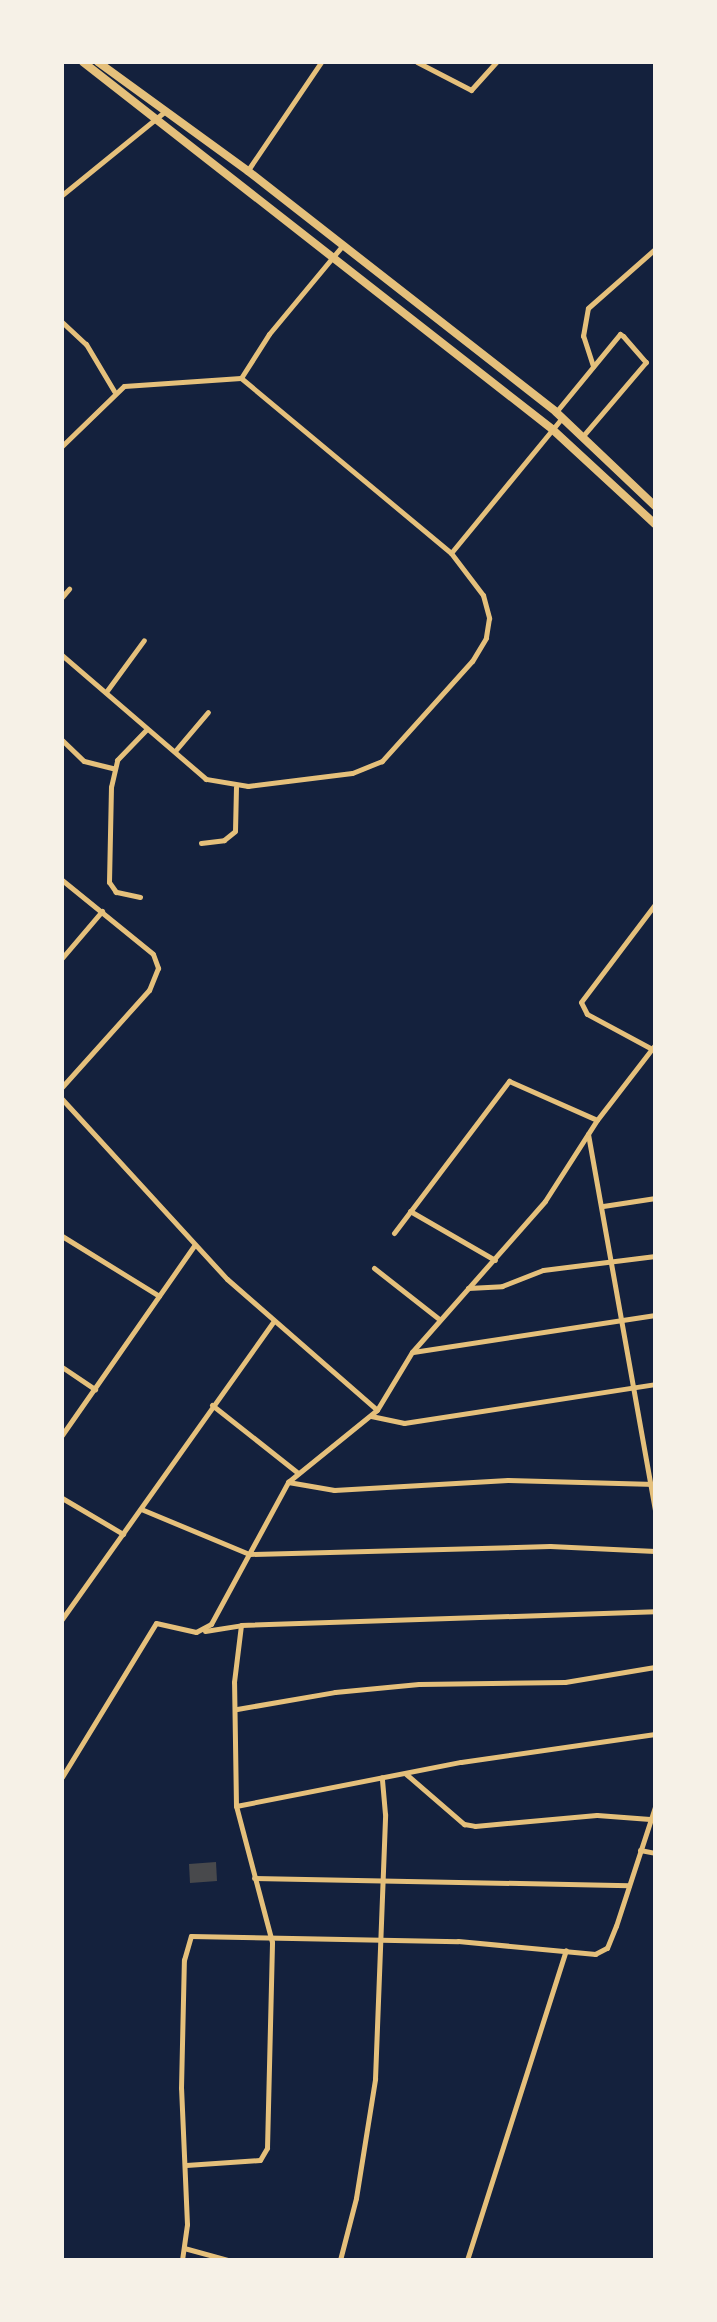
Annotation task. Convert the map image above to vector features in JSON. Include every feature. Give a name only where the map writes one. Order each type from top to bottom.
[{"type":"main road","points":[[83,62],[552,429],[655,524]]},
{"type":"main road","points":[[98,62],[248,171],[559,415],[655,506]]},
{"type":"street","points":[[248,171],[321,62]]},
{"type":"street","points":[[417,62],[471,90],[496,62]]},
{"type":"street","points":[[62,195],[157,121],[164,112]]},
{"type":"street","points":[[241,378],[269,334],[343,245]]},
{"type":"street","points":[[593,367],[583,336],[588,308],[655,249]]},
{"type":"street","points":[[62,322],[86,344],[114,391]]},
{"type":"street","points":[[451,553],[552,429],[593,367],[620,334],[646,362],[581,437]]},
{"type":"street","points":[[62,446],[114,391],[241,378],[451,553],[483,595],[489,618],[486,638],[400,744],[382,761],[352,773],[236,787],[206,779],[62,655]]},
{"type":"street","points":[[62,597],[69,589]]},
{"type":"street","points":[[106,692],[144,640]]},
{"type":"street","points":[[175,751],[208,712]]},
{"type":"street","points":[[140,897],[116,892],[109,882],[113,768],[130,742],[146,730]]},
{"type":"street","points":[[62,740],[84,761],[113,768]]},
{"type":"street","points":[[201,843],[224,840],[235,831],[236,787]]},
{"type":"street","points":[[62,880],[153,954],[157,978],[62,1087]]},
{"type":"street","points":[[204,1632],[288,1482],[377,1410],[412,1352],[545,1201],[597,1120],[654,1047],[587,1014],[581,1002],[655,904]]},
{"type":"street","points":[[62,958],[102,911]]},
{"type":"street","points":[[394,1233],[509,1081],[597,1120]]},
{"type":"street","points":[[62,1099],[194,1246],[273,1322],[377,1410]]},
{"type":"street","points":[[588,1133],[655,1512]]},
{"type":"street","points":[[603,1206],[655,1198]]},
{"type":"street","points":[[410,1211],[495,1260]]},
{"type":"street","points":[[62,1236],[159,1296]]},
{"type":"street","points":[[62,1435],[194,1246]]},
{"type":"street","points":[[467,1288],[502,1286],[543,1270],[655,1256]]},
{"type":"street","points":[[374,1268],[439,1319]]},
{"type":"street","points":[[412,1352],[655,1315]]},
{"type":"street","points":[[62,1619],[273,1322]]},
{"type":"street","points":[[62,1367],[95,1389]]},
{"type":"street","points":[[371,1416],[404,1423],[655,1384]]},
{"type":"street","points":[[212,1405],[298,1473]]},
{"type":"street","points":[[288,1482],[334,1490],[508,1480],[652,1485]]},
{"type":"street","points":[[62,1498],[123,1534]]},
{"type":"street","points":[[141,1509],[249,1554],[550,1546],[655,1551]]},
{"type":"street","points":[[62,1777],[156,1623],[204,1632],[241,1625],[655,1611]]},
{"type":"street","points":[[186,2165],[266,2156],[271,1935],[236,1806],[237,1709],[234,1682],[241,1625]]},
{"type":"street","points":[[237,1709],[405,1685],[565,1682],[655,1667]]},
{"type":"street","points":[[236,1806],[382,1777],[655,1734]]},
{"type":"street","points":[[406,1774],[464,1824],[475,1826],[597,1815],[650,1819]]},
{"type":"street","points":[[340,2260],[373,2101],[382,1878],[382,1777]]},
{"type":"street","points":[[182,2260],[186,2165],[181,2088],[186,1946],[191,1936],[380,1938],[595,1954],[607,1948],[655,1807]]},
{"type":"street","points":[[640,1850],[655,1853]]},
{"type":"street","points":[[254,1878],[629,1885]]},
{"type":"street","points":[[467,2260],[566,1950]]},
{"type":"street","points":[[184,2248],[228,2260]]},
{"type":"building","points":[[216,1862],[217,1881],[190,1883],[189,1864]]}]
